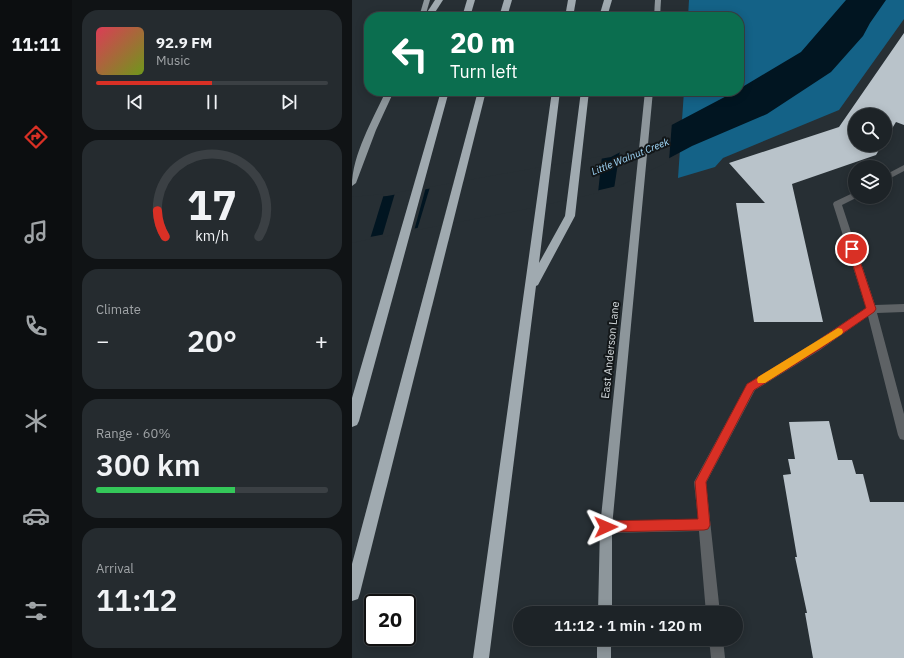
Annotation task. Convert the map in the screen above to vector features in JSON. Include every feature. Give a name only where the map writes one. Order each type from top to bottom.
[{"type":"highway","points":[[431,12],[439,0]]},
{"type":"highway","points":[[467,12],[471,0]]},
{"type":"highway","points":[[504,12],[508,0]]},
{"type":"highway","points":[[570,12],[572,0]]},
{"type":"highway","points":[[604,12],[608,0]]},
{"type":"highway","points":[[352,421],[444,96]]},
{"type":"highway","points":[[352,593],[481,96]]},
{"type":"highway","points":[[481,658],[555,96]]},
{"type":"highway","points":[[531,288],[570,216],[584,96]]},
{"type":"main road","points":[[423,12],[427,0]]},
{"type":"main road","points":[[657,12],[658,0]]},
{"type":"main road","points":[[352,183],[372,130],[388,96]]},
{"type":"main road","name":"East Anderson Lane","points":[[605,606],[606,527],[649,96]]},
{"type":"main road","points":[[604,646],[604,658]]},
{"type":"lane","points":[[892,174],[904,168]]},
{"type":"lane","points":[[848,198],[837,204],[871,309],[904,435]]},
{"type":"lane","points":[[712,606],[700,482],[751,387],[816,347],[871,309],[904,308]]},
{"type":"lane","points":[[606,527],[704,525]]},
{"type":"lane","points":[[717,646],[718,658]]},
{"type":"shaded area","points":[[689,0],[904,0],[904,19],[839,110],[723,158],[715,167],[678,178],[684,96],[744,96],[744,12],[688,12]]},
{"type":"water","name":"Little Walnut Creek","points":[[846,0],[886,0],[863,36],[831,72],[767,114],[692,146],[617,186],[522,208],[370,237],[352,199],[387,196],[611,157],[727,96],[744,96],[744,86],[801,52]]},
{"type":"pier","points":[[672,122],[669,161],[614,189],[620,150]]},
{"type":"pier","points":[[602,156],[598,193],[522,210],[417,230],[430,187]]},
{"type":"pier","points":[[426,187],[414,231],[382,237],[395,193]]},
{"type":"pier","points":[[384,194],[370,239],[352,243],[352,197]]},
{"type":"building","points":[[904,33],[904,125],[896,122],[892,129],[892,108],[852,108]]},
{"type":"building","points":[[848,114],[848,152],[878,152],[876,155],[862,160],[848,160],[848,165],[792,184],[823,322],[754,322],[736,203],[765,203],[729,163],[839,127]]},
{"type":"building","points":[[829,421],[838,460],[852,460],[856,474],[863,474],[870,502],[904,502],[904,658],[813,658],[805,613],[807,613],[795,557],[797,557],[783,475],[791,474],[788,459],[795,459],[789,422]]},
{"type":"slow traffic","points":[[761,380],[838,332]]},
{"type":"route","points":[[606,527],[704,525],[700,482],[751,387],[816,347],[871,309],[852,249]]}]
